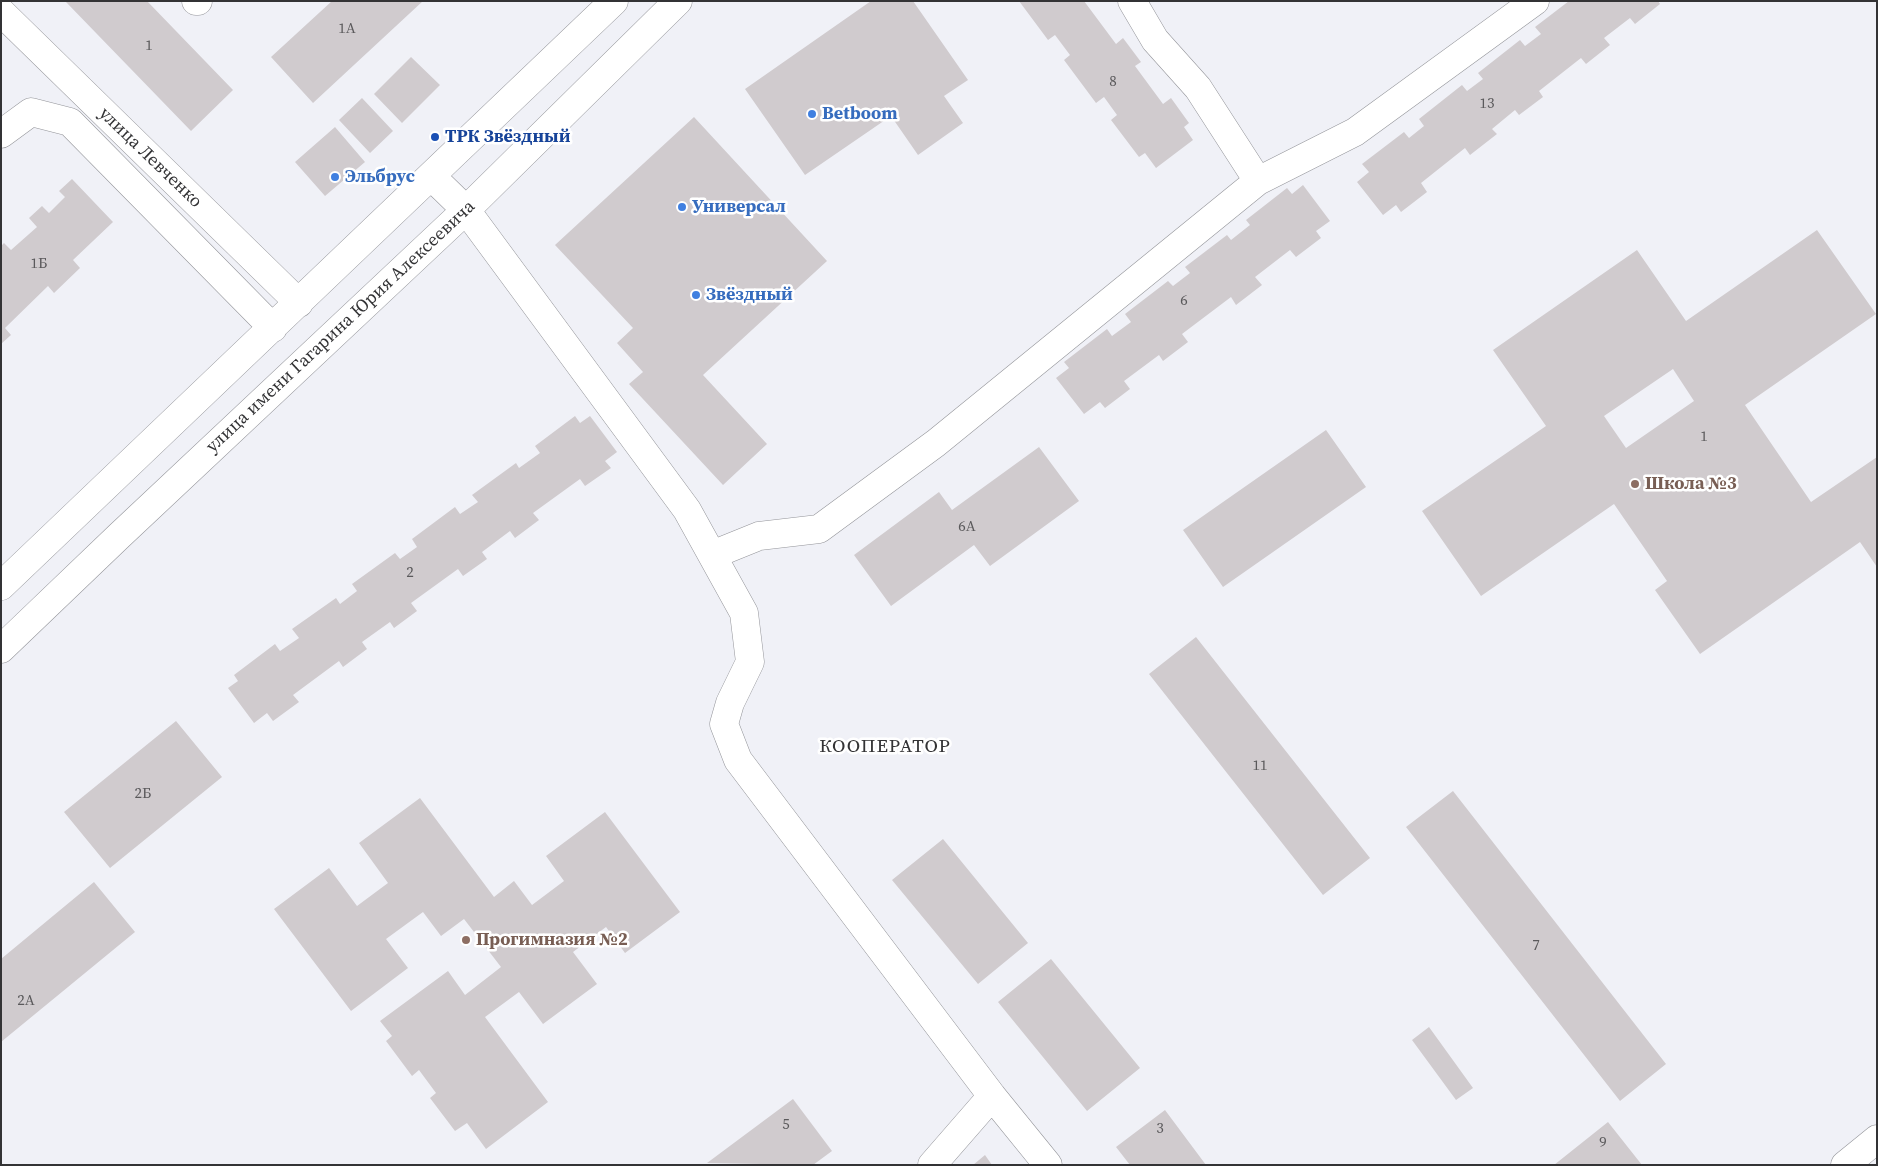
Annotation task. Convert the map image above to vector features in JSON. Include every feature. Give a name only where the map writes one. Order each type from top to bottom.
[{"type":"street","points":[[1,586],[432,177],[614,1]]},
{"type":"street","name":"улица имени Гагарина Юрия Алексеевича","points":[[1,649],[466,210],[678,1]]},
{"type":"street","points":[[1132,1],[1155,40],[1198,88],[1258,182]]},
{"type":"street","points":[[712,555],[759,536],[820,529],[944,437],[1258,182],[1356,132],[1535,1]]},
{"type":"street","name":"улица Левченко","points":[[1,12],[299,303]]},
{"type":"street","points":[[1,134],[31,112],[70,122],[273,328]]},
{"type":"street","points":[[432,177],[466,210],[681,502],[744,613],[750,662],[730,703],[724,724],[738,760],[992,1096],[1048,1165]]},
{"type":"street","points":[[932,1165],[992,1096]]},
{"type":"street","points":[[1846,1165],[1877,1139]]},
{"type":"building","points":[[65,1],[147,1],[233,90],[191,131]]},
{"type":"building","points":[[332,1],[423,1],[313,103],[271,57]]},
{"type":"building","points":[[871,1],[913,1],[968,80],[944,96],[963,123],[918,155],[891,116],[805,175],[745,89]]},
{"type":"building","points":[[1019,1],[1084,1],[1116,44],[1123,38],[1141,62],[1135,66],[1163,104],[1171,98],[1189,123],[1184,127],[1193,140],[1156,168],[1145,153],[1139,157],[1111,120],[1117,115],[1104,97],[1096,103],[1064,60],[1070,55],[1055,35],[1048,40]]},
{"type":"building","points":[[1569,1],[1658,1],[1660,4],[1635,24],[1630,18],[1604,38],[1610,45],[1586,64],[1581,58],[1539,91],[1543,97],[1519,115],[1515,110],[1492,129],[1497,134],[1470,155],[1465,148],[1421,183],[1427,192],[1401,212],[1396,205],[1383,215],[1357,182],[1369,172],[1362,164],[1404,132],[1409,138],[1424,126],[1419,119],[1462,85],[1467,91],[1483,79],[1478,73],[1520,40],[1525,46],[1541,34],[1535,27]]},
{"type":"building","points":[[411,57],[440,85],[402,123],[374,94]]},
{"type":"building","points":[[362,98],[393,131],[370,153],[339,120]]},
{"type":"building","name":"Звёздный","points":[[694,117],[827,261],[703,375],[767,444],[723,485],[629,384],[643,372],[617,343],[633,328],[555,245]]},
{"type":"building","points":[[335,127],[365,162],[325,196],[295,162]]},
{"type":"building","points":[[72,179],[113,222],[73,260],[80,268],[54,293],[48,286],[5,328],[11,335],[1,344],[1,246],[4,243],[11,250],[37,227],[29,218],[42,206],[49,213],[65,197],[59,191]]},
{"type":"building","points":[[1303,185],[1330,221],[1316,231],[1321,238],[1296,257],[1290,250],[1255,277],[1262,285],[1236,305],[1231,297],[1182,334],[1188,342],[1163,361],[1159,355],[1124,381],[1130,389],[1105,408],[1100,402],[1084,414],[1056,378],[1069,368],[1064,362],[1107,329],[1112,336],[1131,322],[1125,314],[1168,281],[1173,286],[1190,273],[1185,267],[1227,235],[1231,240],[1250,225],[1246,220],[1287,188],[1292,194]]},
{"type":"building","points":[[1817,230],[1876,314],[1745,405],[1811,502],[1877,457],[1877,567],[1860,542],[1700,654],[1655,590],[1667,581],[1614,504],[1481,596],[1422,511],[1546,426],[1493,350],[1637,250],[1686,321]],"holes":[[[1673,369],[1694,401],[1626,448],[1604,416]]]},
{"type":"building","points":[[575,416],[580,423],[590,416],[617,452],[605,461],[611,468],[585,486],[580,479],[533,513],[539,520],[515,538],[510,531],[482,552],[487,559],[463,576],[458,569],[411,603],[417,611],[394,628],[390,622],[362,642],[367,649],[343,667],[339,661],[293,695],[299,702],[273,721],[267,713],[254,723],[228,688],[238,681],[234,675],[275,644],[280,651],[299,638],[292,629],[336,598],[340,604],[357,591],[352,584],[395,553],[400,559],[417,547],[412,539],[455,507],[460,514],[478,502],[472,495],[516,463],[519,468],[540,453],[535,446]]},
{"type":"building","points":[[1326,430],[1366,487],[1223,587],[1183,530]]},
{"type":"building","points":[[1039,447],[1079,501],[990,566],[974,545],[891,606],[854,555],[939,492],[952,510]]},
{"type":"building","points":[[1196,637],[1370,858],[1323,895],[1149,674]]},
{"type":"building","points":[[176,721],[222,777],[110,868],[64,812]]},
{"type":"building","points":[[1453,791],[1666,1064],[1620,1101],[1406,827]]},
{"type":"building","points":[[420,798],[494,897],[514,881],[532,905],[564,881],[546,856],[605,812],[680,912],[625,953],[606,927],[573,952],[597,984],[543,1024],[519,992],[485,1017],[548,1102],[486,1149],[467,1123],[455,1131],[430,1098],[436,1093],[419,1070],[412,1076],[386,1041],[392,1036],[380,1021],[448,971],[465,995],[501,967],[464,919],[441,936],[423,912],[386,939],[408,968],[351,1011],[274,909],[329,868],[357,906],[388,883],[359,843]]},
{"type":"building","points":[[943,839],[1028,943],[978,984],[892,880]]},
{"type":"building","points":[[94,882],[135,932],[1,1042],[1,959]]},
{"type":"building","points":[[1051,959],[1140,1068],[1087,1111],[998,1002]]},
{"type":"building","points":[[1429,1027],[1473,1088],[1456,1100],[1412,1040]]},
{"type":"building","points":[[793,1099],[832,1151],[813,1165],[707,1163]]},
{"type":"building","points":[[1165,1110],[1206,1165],[1130,1165],[1116,1147]]},
{"type":"building","points":[[1608,1122],[1642,1165],[1554,1165]]},
{"type":"building","points":[[985,1155],[992,1165],[973,1165]]},
{"type":"place","name":"Betboom","points":[[812,114]]},
{"type":"place","name":"ТРК Звёздный","points":[[435,137]]},
{"type":"place","name":"Эльбрус","points":[[335,177]]},
{"type":"place","name":"Универсал","points":[[682,207]]},
{"type":"place","name":"Звёздный","points":[[696,295]]},
{"type":"place","name":"Школа №3","points":[[1635,484]]},
{"type":"place","name":"Прогимназия №2","points":[[466,940]]},
{"type":"district","name":"КООПЕРАТОР","points":[[885,747]]}]
